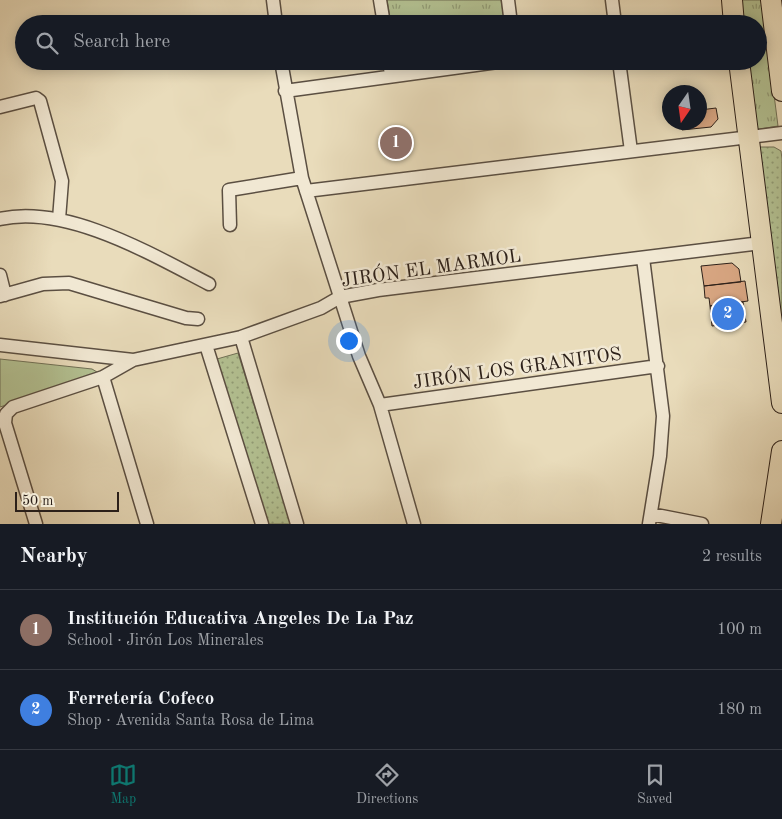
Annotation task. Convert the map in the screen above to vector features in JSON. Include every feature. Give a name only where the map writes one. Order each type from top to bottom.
[{"type":"main road","points":[[732,0],[733,15]]},
{"type":"main road","points":[[771,0],[778,20],[782,90]]},
{"type":"main road","points":[[740,70],[782,403]]},
{"type":"main road","points":[[771,524],[782,452]]},
{"type":"street","points":[[273,0],[275,15]]},
{"type":"street","points":[[380,0],[382,15]]},
{"type":"street","points":[[508,0],[510,15]]},
{"type":"street","points":[[612,0],[614,15]]},
{"type":"street","points":[[282,70],[302,178],[359,356],[380,405],[414,524]]},
{"type":"street","points":[[390,70],[391,75]]},
{"type":"street","points":[[285,91],[432,70]]},
{"type":"street","points":[[620,70],[631,151]]},
{"type":"street","points":[[0,107],[39,99],[62,181],[59,219]]},
{"type":"street","points":[[306,191],[782,133]]},
{"type":"street","points":[[230,225],[229,190],[302,178]]},
{"type":"street","points":[[0,219],[20,214],[59,219],[83,225],[158,258],[209,284]]},
{"type":"street","name":"JIRÓN EL MARMOL","points":[[36,524],[5,423],[6,414],[13,407],[103,377],[133,360],[241,337],[321,308],[340,297],[378,290],[762,243]]},
{"type":"street","points":[[643,258],[663,416],[660,456],[650,519],[702,524]]},
{"type":"street","points":[[0,274],[3,296],[43,284],[69,282],[186,318],[198,319]]},
{"type":"street","points":[[241,337],[297,524]]},
{"type":"street","points":[[0,345],[133,360]]},
{"type":"street","points":[[206,345],[262,524]]},
{"type":"street","name":"JIRÓN LOS GRANITOS","points":[[380,405],[658,366]]},
{"type":"street","points":[[103,377],[147,524]]},
{"type":"green space","points":[[387,0],[501,0],[504,15],[390,15]]},
{"type":"green space","points":[[738,0],[762,0],[764,15],[740,15]]},
{"type":"green space","points":[[767,39],[778,126],[754,130],[747,70],[767,70]]},
{"type":"green space","points":[[759,147],[774,147],[781,151],[782,159],[782,353]]},
{"type":"green space","points":[[238,353],[291,524],[268,524],[217,359]]},
{"type":"green space","points":[[0,359],[92,369],[97,372],[88,379],[0,407]]},
{"type":"building","points":[[716,108],[718,119],[711,127],[707,127],[707,109]]},
{"type":"building","points":[[732,263],[739,269],[741,282],[704,286],[701,266]]},
{"type":"building","points":[[745,281],[748,301],[710,306],[709,298],[705,298],[704,286]]},
{"type":"building","points":[[743,302],[746,322],[712,326],[710,306]]},
{"type":"place","name":"Institución Educativa Angeles De La Paz","points":[[396,143]]},
{"type":"place","name":"Ferretería Cofeco","points":[[728,314]]}]
